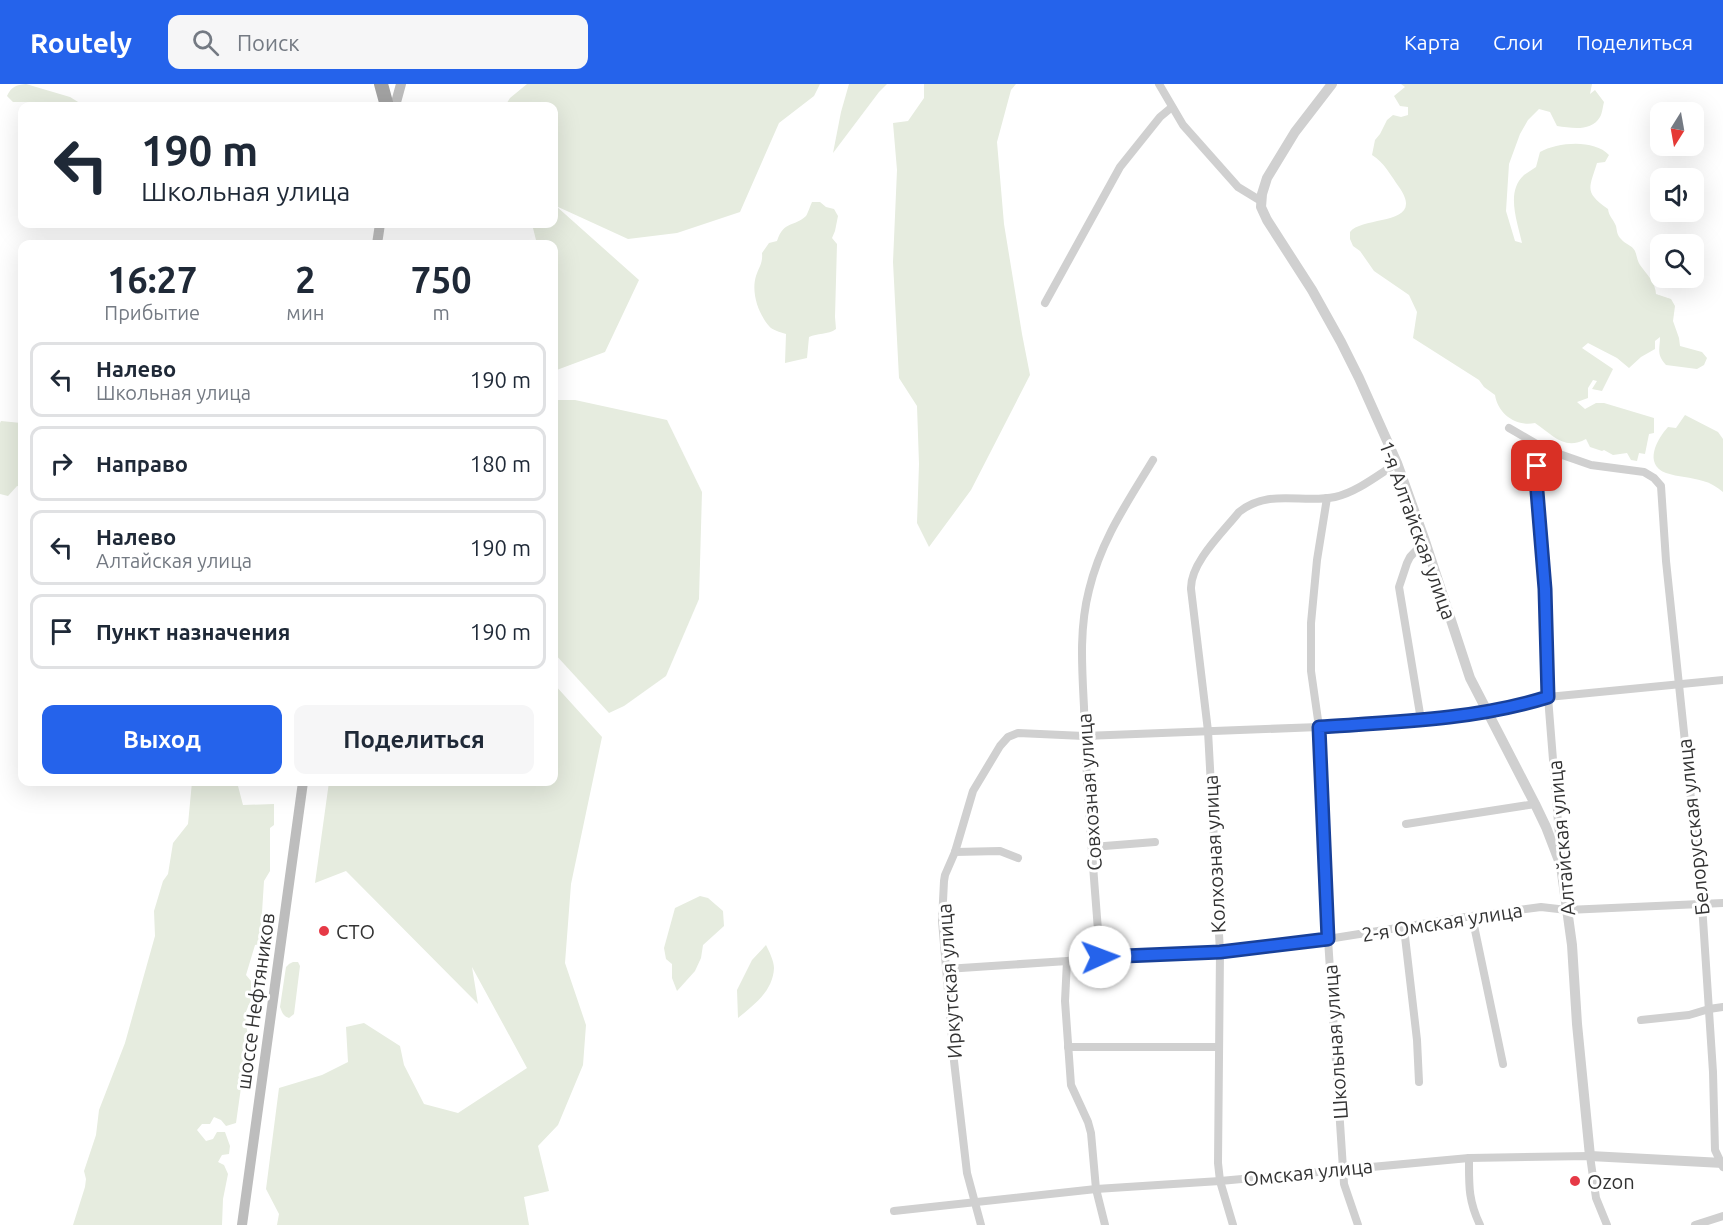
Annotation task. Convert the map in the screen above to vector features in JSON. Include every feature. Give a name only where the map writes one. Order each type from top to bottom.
[{"type":"highway","points":[[381,84],[386,102]]},
{"type":"main road","points":[[396,102],[399,84]]},
{"type":"main road","name":"шоссе Нефтяников","points":[[242,1225],[302,786]]},
{"type":"street","points":[[1159,84],[1183,124],[1238,187],[1261,201],[1267,178],[1295,132],[1332,84]]},
{"type":"street","points":[[1045,303],[1120,167],[1160,117],[1172,107]]},
{"type":"street","name":"1-я Алтайская улица","points":[[1261,201],[1267,220],[1312,290],[1341,342],[1397,463],[1470,678],[1535,804],[1561,866]]},
{"type":"street","points":[[1509,428],[1545,449]]},
{"type":"street","name":"Белорусская улица","points":[[1545,449],[1591,465],[1644,472],[1661,486],[1678,684],[1702,904],[1713,1072],[1715,1150],[1722,1165]]},
{"type":"street","name":"Алтайская улица","points":[[1545,449],[1537,466],[1536,479],[1545,589],[1548,697],[1561,866],[1572,945],[1590,1156],[1596,1198],[1607,1225]]},
{"type":"street","name":"Совхозная улица","points":[[1100,957],[1084,736],[1082,628],[1088,590],[1104,543],[1153,460]]},
{"type":"street","points":[[1327,498],[1346,494],[1397,463]]},
{"type":"street","name":"Колхозная улица","points":[[1233,1225],[1220,1181],[1218,1163],[1220,952],[1208,731],[1191,590],[1192,578],[1205,554],[1239,512],[1246,507],[1263,501],[1288,497],[1327,498]]},
{"type":"street","name":"Школьная улица","points":[[1327,498],[1317,560],[1311,623],[1311,671],[1319,727],[1328,939],[1342,1168],[1345,1192],[1358,1225]]},
{"type":"street","points":[[1421,720],[1399,587],[1410,557],[1425,542]]},
{"type":"street","points":[[1084,736],[1319,727],[1421,720],[1487,712],[1548,697],[1723,680]]},
{"type":"street","name":"Иркутская улица","points":[[981,1225],[967,1173],[954,1061],[942,921],[945,875],[956,852],[971,796],[1000,746],[1008,737],[1018,733],[1084,736]]},
{"type":"street","points":[[1406,824],[1535,804]]},
{"type":"street","points":[[1092,847],[1155,842]]},
{"type":"street","points":[[956,852],[1000,851],[1018,858]]},
{"type":"street","name":"2-я Омская улица","points":[[946,969],[1100,957],[1220,952],[1328,939],[1541,907],[1567,910],[1723,903]]},
{"type":"street","points":[[1472,916],[1503,1064]]},
{"type":"street","points":[[1404,928],[1417,1040],[1419,1082]]},
{"type":"street","points":[[1067,961],[1065,1001],[1071,1085],[1091,1133],[1096,1189],[1105,1225]]},
{"type":"street","points":[[1641,1020],[1689,1015],[1723,1007]]},
{"type":"street","points":[[1068,1047],[1219,1047]]},
{"type":"street","points":[[1713,1072],[1723,1071]]},
{"type":"street","name":"Омская улица","points":[[894,1211],[1096,1189],[1220,1181],[1468,1158],[1590,1156],[1722,1165]]},
{"type":"street","points":[[1468,1158],[1471,1202],[1480,1225]]},
{"type":"street","points":[[1695,1225],[1723,1216]]},
{"type":"shaded area","points":[[26,84],[70,97],[78,102],[13,102],[7,96],[10,90]]},
{"type":"shaded area","points":[[527,84],[820,84],[814,96],[779,123],[740,212],[677,233],[628,239],[558,207],[558,102],[508,102]]},
{"type":"shaded area","points":[[849,84],[887,84],[833,153],[841,112]]},
{"type":"shaded area","points":[[924,84],[1016,84],[1011,90],[997,142],[1004,224],[1030,375],[971,490],[929,547],[917,523],[919,464],[917,406],[899,378],[893,262],[897,170],[893,123],[908,121],[924,98]]},
{"type":"shaded area","points":[[1401,84],[1592,84],[1590,94],[1595,90],[1604,102],[1600,117],[1592,125],[1586,127],[1557,126],[1550,112],[1539,109],[1528,120],[1509,164],[1506,211],[1515,241],[1522,243],[1514,208],[1515,190],[1524,175],[1536,167],[1540,152],[1566,144],[1585,144],[1594,146],[1609,155],[1605,162],[1597,163],[1591,184],[1592,194],[1608,209],[1617,233],[1623,241],[1634,249],[1640,265],[1650,279],[1650,288],[1655,288],[1656,294],[1671,299],[1675,306],[1673,321],[1680,346],[1702,352],[1707,358],[1704,365],[1697,369],[1666,365],[1660,354],[1660,337],[1655,341],[1655,349],[1641,357],[1629,368],[1617,358],[1588,343],[1582,348],[1613,369],[1602,391],[1592,389],[1597,381],[1593,380],[1588,388],[1588,398],[1577,402],[1585,409],[1596,403],[1604,403],[1654,418],[1654,433],[1649,434],[1645,454],[1639,453],[1637,461],[1631,460],[1627,453],[1613,455],[1590,447],[1586,439],[1571,443],[1559,440],[1535,423],[1521,423],[1509,418],[1500,408],[1495,395],[1479,380],[1413,338],[1417,312],[1409,295],[1374,271],[1360,251],[1353,246],[1350,232],[1357,227],[1390,218],[1405,209],[1405,200],[1399,187],[1384,165],[1372,155],[1375,140],[1387,120],[1393,115],[1401,117],[1408,115],[1408,107],[1400,106],[1394,96],[1405,87]]},
{"type":"shaded area","points":[[812,202],[820,202],[834,209],[838,216],[832,238],[837,244],[836,329],[809,337],[807,358],[785,363],[786,334],[772,329],[765,321],[756,302],[754,289],[756,276],[762,253],[769,243],[777,241],[786,227],[806,216]]},
{"type":"shaded area","points":[[558,208],[639,280],[605,352],[558,370],[558,240],[536,240],[533,228],[558,228]]},
{"type":"shaded area","points":[[558,400],[575,400],[667,420],[702,492],[699,599],[666,676],[624,706],[609,713],[558,657]]},
{"type":"shaded area","points":[[1685,415],[1718,432],[1723,439],[1723,492],[1706,482],[1666,473],[1655,464],[1656,444],[1668,427],[1676,428]]},
{"type":"shaded area","points":[[1,421],[18,423],[18,486],[8,496],[0,494]]},
{"type":"shaded area","points":[[558,688],[602,737],[571,884],[565,963],[586,1025],[583,1065],[558,1125],[538,1146],[549,1191],[524,1197],[529,1225],[277,1225],[279,1214],[266,1189],[279,1088],[322,1075],[348,1062],[346,1027],[364,1023],[400,1046],[404,1065],[424,1104],[458,1113],[527,1068],[472,967],[478,1004],[346,871],[315,883],[328,786],[558,786]]},
{"type":"shaded area","points":[[192,786],[238,786],[243,805],[274,804],[274,825],[270,828],[270,871],[264,881],[260,944],[255,945],[246,975],[251,981],[251,1000],[245,1014],[248,1038],[236,1123],[226,1126],[214,1117],[210,1124],[202,1124],[197,1130],[206,1141],[213,1139],[217,1132],[225,1132],[230,1146],[229,1154],[222,1155],[218,1162],[224,1165],[228,1174],[223,1199],[222,1225],[73,1225],[85,1187],[84,1171],[96,1135],[99,1110],[125,1043],[155,936],[154,911],[163,881],[168,874],[173,843],[188,824]]},
{"type":"shaded area","points":[[700,896],[708,898],[723,911],[724,926],[703,945],[701,958],[695,971],[677,991],[672,978],[672,964],[666,959],[664,948],[675,908]]},
{"type":"shaded area","points":[[766,945],[774,965],[770,984],[762,997],[738,1018],[737,990],[752,960]]},
{"type":"shaded area","points":[[293,962],[298,962],[300,966],[294,1014],[289,1018],[284,1015],[280,1007],[286,967]]},
{"type":"place","name":"СТО","points":[[324,931]]},
{"type":"place","name":"Ozon","points":[[1575,1181]]},
{"type":"route","points":[[1100,957],[1220,952],[1328,939],[1319,727],[1421,720],[1487,712],[1548,697],[1545,589],[1536,479],[1537,466]]}]
